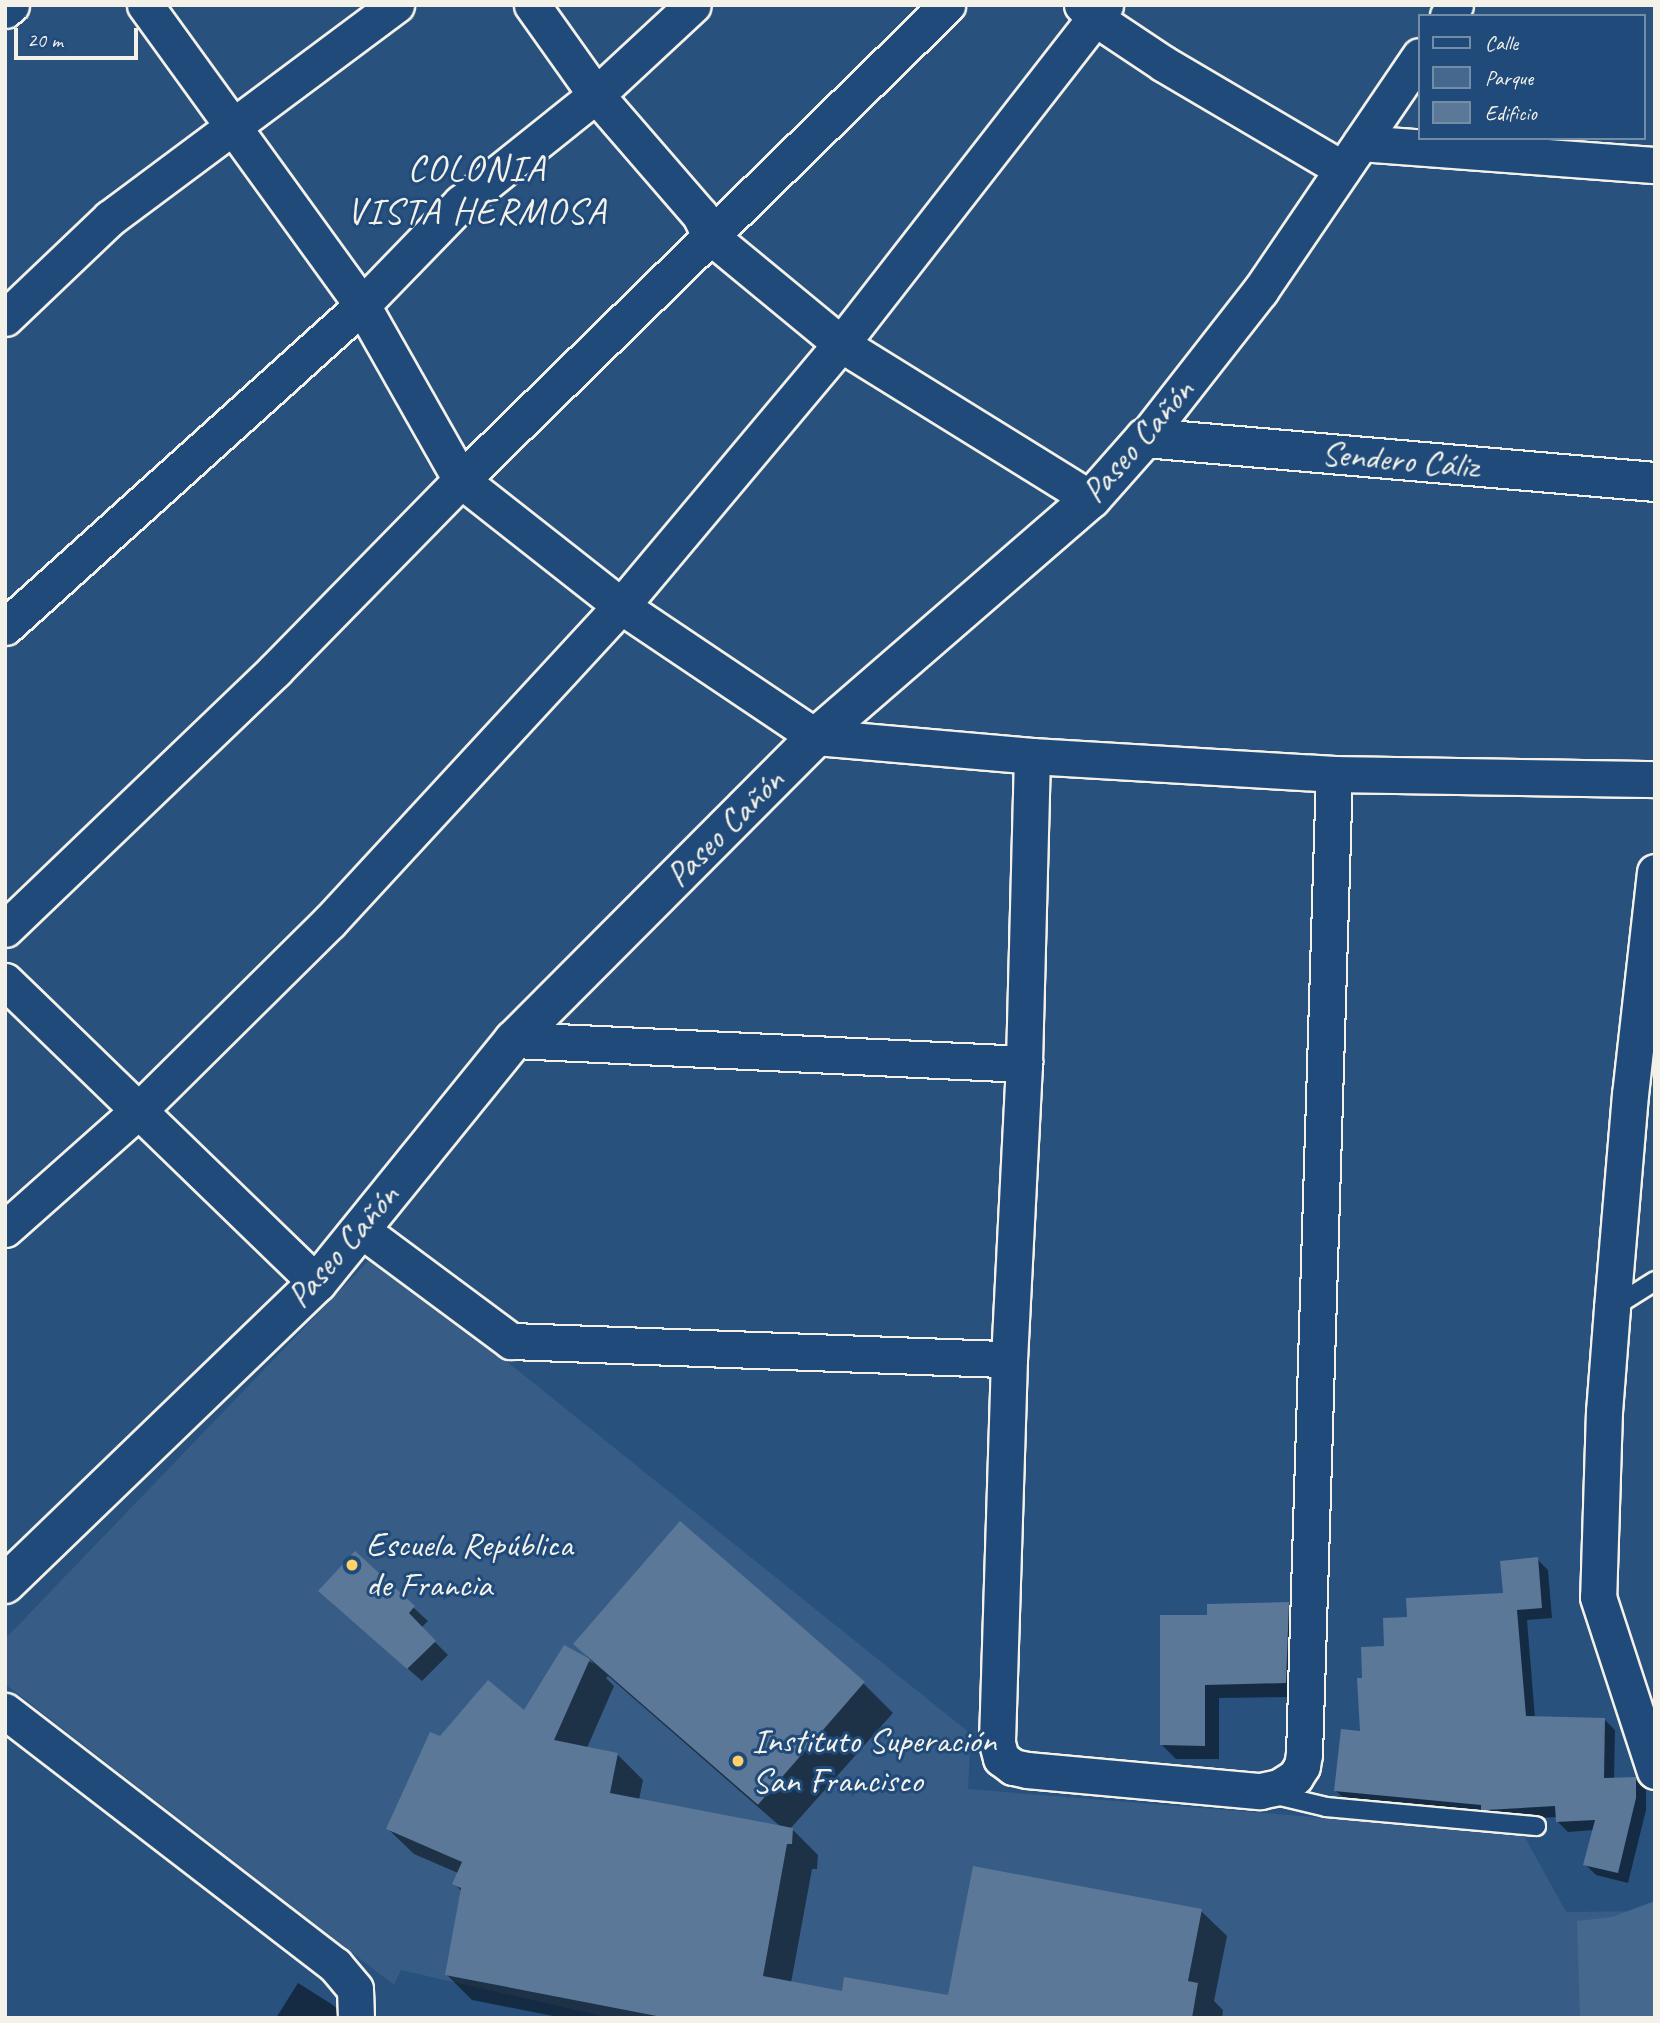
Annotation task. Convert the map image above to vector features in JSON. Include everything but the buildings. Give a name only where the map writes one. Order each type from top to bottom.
[{"type":"street","points":[[5,10],[11,5]]},
{"type":"street","points":[[145,5],[362,305],[461,480],[621,606],[816,737],[1032,756],[1334,774],[1655,779]]},
{"type":"street","points":[[5,318],[110,218],[396,5]]},
{"type":"street","points":[[531,5],[596,94],[700,215],[710,236],[841,344],[1091,499]]},
{"type":"street","points":[[5,627],[362,305],[461,203],[596,94],[693,5]]},
{"type":"street","points":[[5,929],[275,670],[461,480],[947,5]]},
{"type":"street","points":[[5,1229],[139,1110],[330,921],[621,606],[841,344],[1094,10],[1351,156],[1655,165]]},
{"type":"street","name":"Paseo Cañón","points":[[5,1584],[317,1283],[514,1040],[816,737],[1091,499],[1145,438],[1260,291],[1418,59]]},
{"type":"street","name":"Sendero Cáliz","points":[[1145,438],[1655,482]]},
{"type":"street","points":[[1032,756],[1024,1064],[1009,1359],[996,1727],[1002,1758],[1013,1767],[1027,1770],[1260,1791],[1279,1787],[1295,1777],[1303,1766],[1304,1754],[1334,774]]},
{"type":"street","points":[[1655,872],[1642,1094],[1612,1308],[1604,1424],[1598,1597],[1655,1770]]},
{"type":"street","points":[[5,981],[317,1283]]},
{"type":"street","points":[[514,1040],[1024,1064]]},
{"type":"street","points":[[360,1229],[511,1341],[1009,1359]]},
{"type":"street","points":[[5,1711],[335,1965],[355,1989],[356,2018]]},
{"type":"lane","points":[[1612,1308],[1655,1281]]},
{"type":"lane","points":[[1260,1791],[1326,1807],[1536,1826]]},
{"type":"shaded area","points":[[374,1255],[971,1734],[968,1789],[1523,1834],[1566,1912],[1653,1911],[1655,2018],[611,2018],[401,1970],[394,1985],[5,1684],[5,1639]]},
{"type":"green space","points":[[1655,1901],[1655,2018],[1580,2018],[1577,1921],[1612,1917]]},
{"type":"place","name":"Escuela República de Francia","points":[[352,1565]]},
{"type":"place","name":"Instituto Superación San Francisco","points":[[738,1761]]},
{"type":"district","name":"COLONIA VISTA HERMOSA","points":[[477,190]]}]
